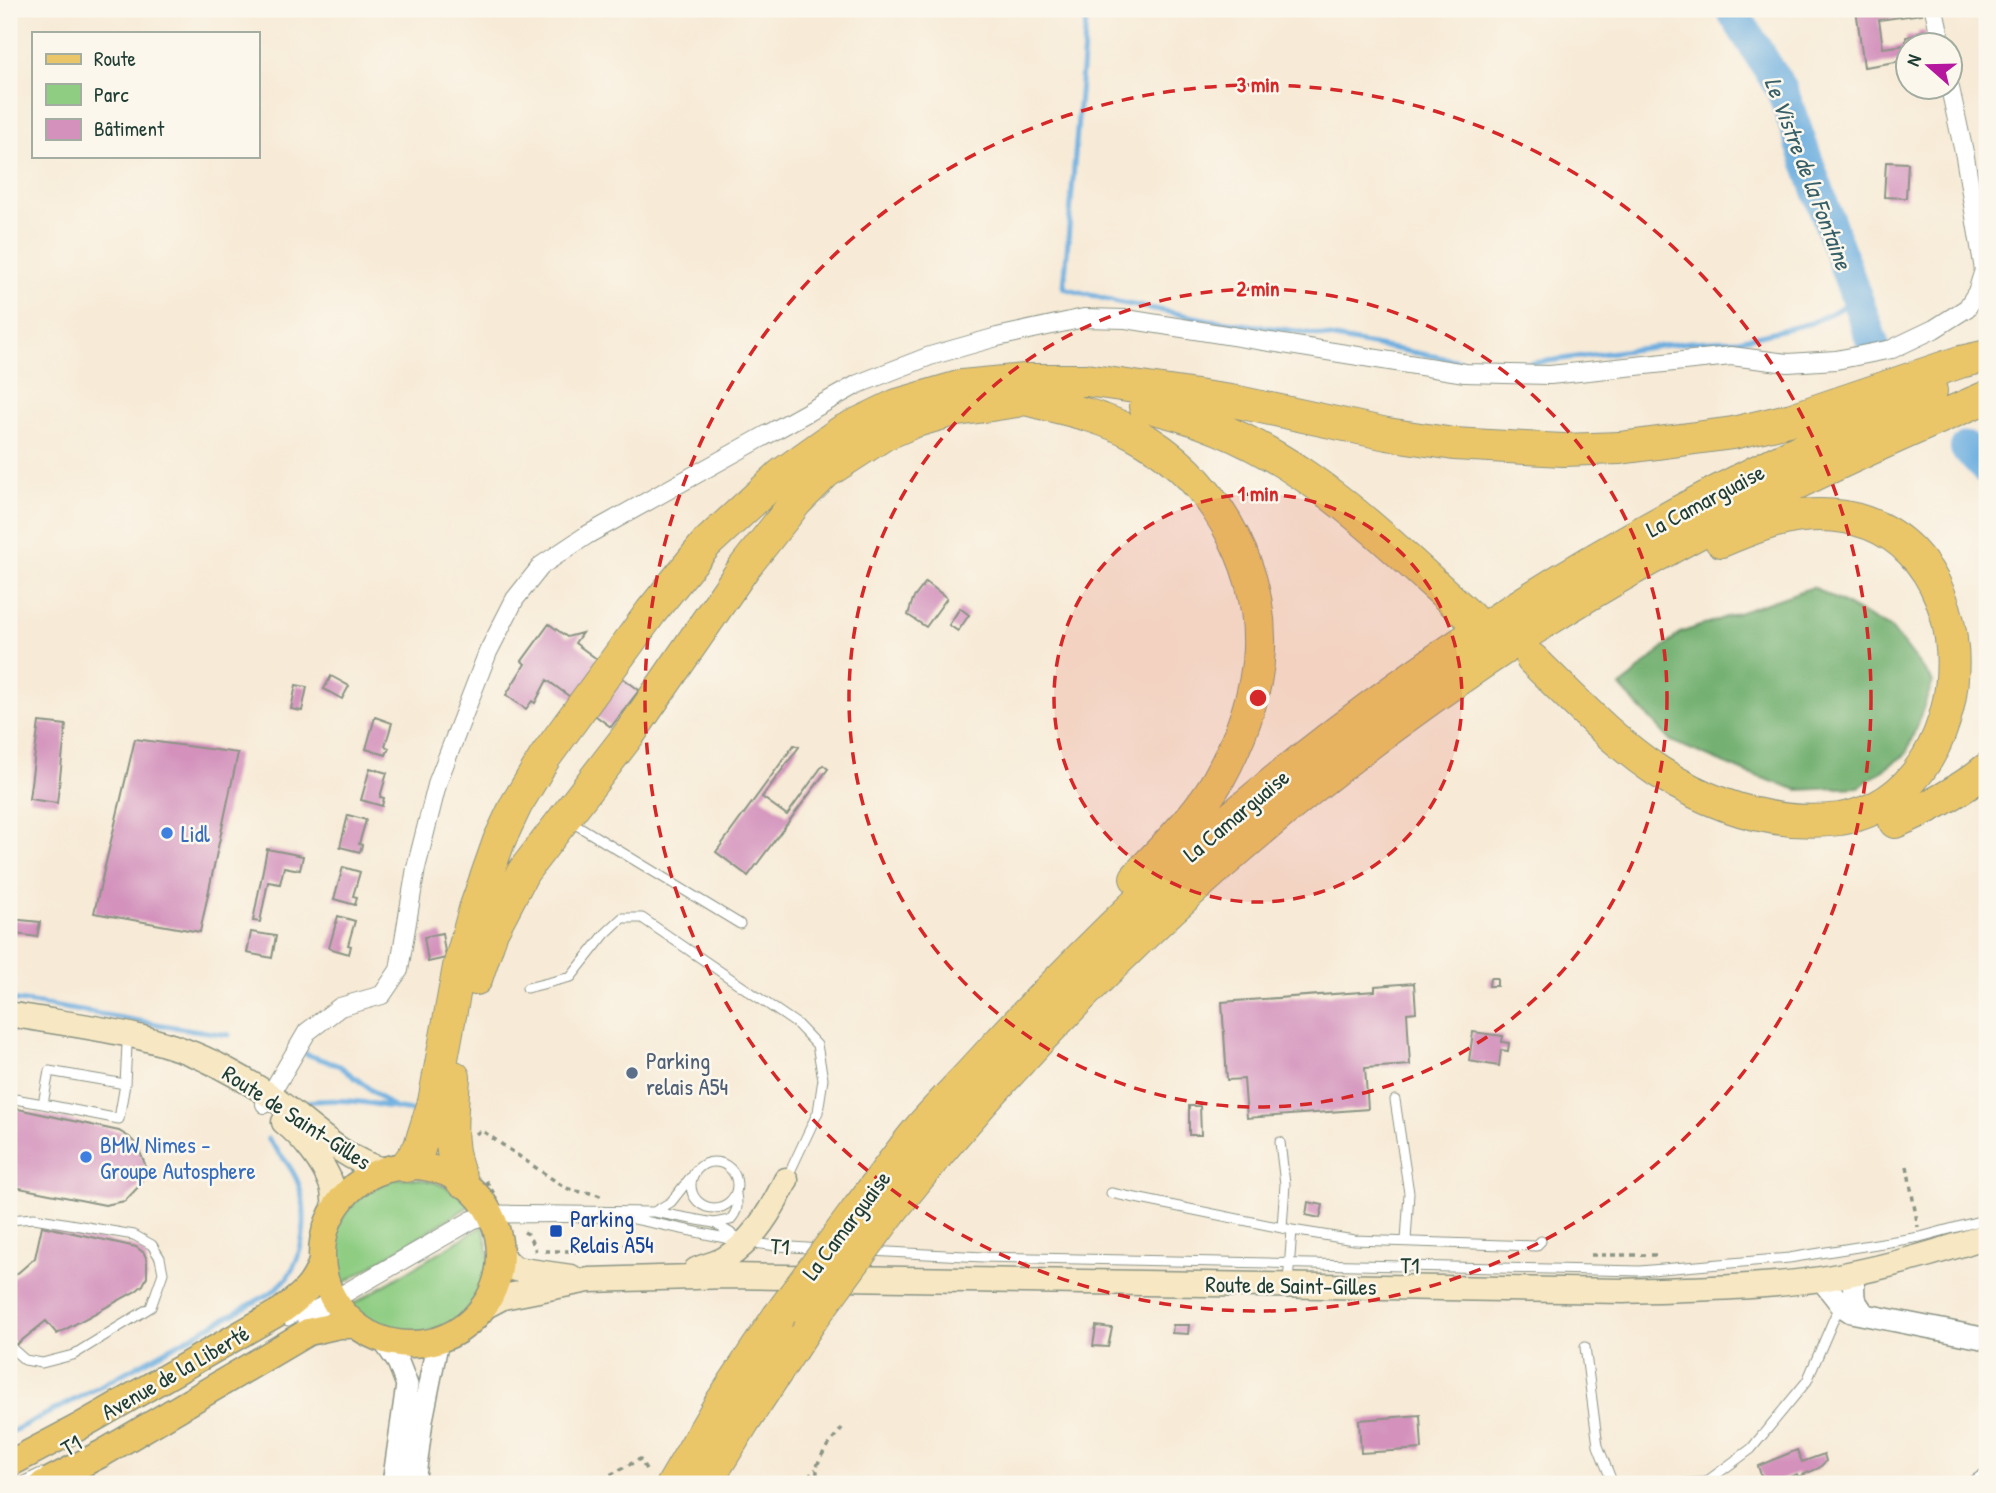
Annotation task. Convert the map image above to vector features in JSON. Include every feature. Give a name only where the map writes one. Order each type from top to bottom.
[{"type":"highway","points":[[395,1168],[419,1149],[434,1102],[459,967],[475,909],[499,841],[516,805],[545,757],[651,612],[706,544],[782,474],[841,432],[897,405],[962,386],[1026,380],[1086,380],[1238,402],[1387,434],[1454,444],[1563,450],[1620,448],[1733,433],[1792,419],[1960,362],[1987,356]]},
{"type":"highway","name":"La Camarguaise","points":[[661,1479],[720,1404],[778,1317],[920,1128],[1046,992],[1183,859],[1252,799],[1410,678],[1562,580],[1658,523],[1830,436],[1987,368]]},
{"type":"highway","points":[[462,1181],[454,1165],[452,1151],[454,1065],[470,998],[492,931],[507,899],[523,872],[630,733],[743,569],[796,502],[827,472],[860,448],[913,422],[951,411],[1058,397],[1095,397],[1185,416],[1272,453],[1335,496],[1476,614],[1381,519],[1315,465],[1254,429],[1193,404],[1146,389]]},
{"type":"highway","name":"La Camarguaise","points":[[705,1484],[811,1320],[892,1210],[944,1146],[1011,1068],[1081,995],[1239,847],[1350,756],[1544,622],[1756,503],[1987,397]]},
{"type":"highway","points":[[920,1128],[1012,1010],[1117,900],[1201,806],[1217,782],[1240,733],[1251,701],[1257,671],[1258,626],[1252,587],[1231,532],[1210,499],[1175,462],[1135,434],[1090,416],[1029,400]]},
{"type":"highway","points":[[1544,622],[1577,618],[1717,543],[1749,529],[1802,516],[1851,518],[1872,523],[1909,541],[1940,567],[1971,622],[1979,666],[1974,706],[1959,742],[1941,769],[1911,794],[1875,813],[1855,818],[1802,823],[1752,815],[1701,795],[1658,771],[1527,662],[1576,719],[1644,777],[1708,814],[1752,829],[1777,834],[1827,835],[1883,826],[1940,801],[1968,785],[1987,769]]},
{"type":"main road","name":"Route de Saint-Gilles","points":[[9,1027],[150,1039],[184,1050],[218,1066],[346,1153],[372,1167],[395,1168]]},
{"type":"main road","name":"Route de Saint-Gilles","points":[[9,1027],[148,1049],[268,1101],[312,1151],[333,1188],[335,1209]]},
{"type":"main road","points":[[429,1167],[462,1181],[478,1196],[498,1232],[500,1256],[496,1283],[484,1307],[459,1331],[438,1340],[411,1345],[383,1340],[355,1325],[334,1299],[322,1261],[326,1229],[335,1209],[353,1188],[395,1168],[429,1167]]},
{"type":"main road","points":[[683,1277],[727,1258],[775,1203],[786,1180]]},
{"type":"main road","name":"Route de Saint-Gilles","points":[[484,1307],[503,1297],[589,1280],[683,1277],[1289,1273],[1624,1291],[1749,1286],[1821,1279],[1924,1257],[1987,1236]]},
{"type":"main road","name":"Route de Saint-Gilles","points":[[500,1256],[515,1269],[589,1280]]},
{"type":"main road","name":"Avenue de la Liberté","points":[[34,1470],[79,1427],[281,1311],[312,1285],[322,1261]]},
{"type":"main road","name":"Avenue de la Liberté","points":[[34,1470],[103,1453],[309,1332],[339,1325],[355,1325]]},
{"type":"street","points":[[1934,9],[1939,32]]},
{"type":"street","points":[[268,1101],[307,1032],[340,1007],[382,995],[399,970],[416,868],[438,781],[488,652],[515,599],[542,565],[587,535],[858,384],[930,356],[997,337],[1084,318],[1126,319],[1465,373],[1550,375],[1731,356],[1788,363],[1836,360],[1892,349],[1934,329],[1967,308],[1978,292],[1983,270],[1965,157],[1953,102]]},
{"type":"street","points":[[1853,1272],[1854,1306]]},
{"type":"street","points":[[1821,1279],[1854,1306],[1987,1339]]},
{"type":"street","points":[[383,1340],[407,1385],[393,1484]]},
{"type":"street","points":[[414,1484],[422,1420],[438,1340]]},
{"type":"street","points":[[1977,1484],[1987,1477]]},
{"type":"lane","points":[[565,818],[740,924]]},
{"type":"lane","points":[[527,988],[571,977],[605,934],[622,918],[642,918],[797,1024],[817,1045],[823,1079],[818,1112],[786,1180]]},
{"type":"lane","points":[[9,1098],[119,1119],[125,1084],[127,1045]]},
{"type":"lane","points":[[43,1104],[49,1071],[125,1084]]},
{"type":"lane","points":[[1395,1100],[1409,1193],[1406,1241]]},
{"type":"lane","points":[[1280,1142],[1285,1184],[1289,1273]]},
{"type":"lane","points":[[625,1217],[714,1223],[730,1220],[738,1206],[737,1178],[733,1171],[721,1162],[705,1163],[671,1202],[654,1212]]},
{"type":"lane","points":[[693,1174],[693,1196],[704,1206],[711,1209],[726,1206],[736,1194]]},
{"type":"lane","points":[[1111,1193],[1354,1240],[1536,1246],[1541,1241]]},
{"type":"lane","name":"T1","points":[[281,1330],[470,1216],[654,1212],[714,1223],[744,1241]]},
{"type":"lane","name":"T1","points":[[490,1214],[625,1217],[778,1247],[1289,1273],[1640,1271],[1789,1258],[1920,1237],[1987,1219]]},
{"type":"lane","points":[[9,1220],[34,1218],[134,1235],[152,1245],[160,1258],[163,1273],[150,1307],[72,1355],[42,1363],[25,1360],[9,1346]]},
{"type":"lane","points":[[1672,1484],[1706,1482],[1751,1449],[1807,1381],[1835,1316],[1854,1306]]},
{"type":"lane","points":[[1585,1347],[1598,1446],[1613,1484]]},
{"type":"lane","name":"T1","points":[[9,1477],[34,1470]]},
{"type":"lane","name":"T1","points":[[18,1484],[34,1470]]},
{"type":"path","points":[[472,1138],[481,1130],[564,1187],[577,1194],[595,1193],[603,1198]]},
{"type":"path","points":[[1907,1166],[1918,1223],[1929,1221]]},
{"type":"path","points":[[521,1229],[528,1234],[536,1251],[536,1260]]},
{"type":"path","points":[[536,1251],[610,1251],[628,1244]]},
{"type":"path","points":[[1581,1255],[1658,1255]]},
{"type":"path","points":[[822,1484],[816,1478],[816,1465],[842,1428]]},
{"type":"path","points":[[593,1484],[640,1459],[661,1479]]},
{"type":"path","points":[[801,1484],[816,1469]]},
{"type":"green space","points":[[1813,587],[1892,629],[1933,682],[1906,754],[1859,787],[1798,790],[1744,772],[1671,741],[1620,687],[1680,633]]},
{"type":"green space","points":[[397,1178],[437,1183],[471,1205],[339,1286],[333,1253],[339,1225],[352,1205],[361,1197]]},
{"type":"green space","points":[[483,1226],[489,1256],[482,1289],[463,1313],[450,1322],[421,1333],[390,1332],[368,1321],[350,1306]]},
{"type":"building","points":[[1856,9],[1921,9],[1922,14],[1879,20],[1883,48],[1895,46],[1895,62],[1864,67]]},
{"type":"building","points":[[1886,162],[1908,163],[1906,198],[1884,197]]},
{"type":"building","points":[[926,582],[947,598],[926,627],[908,615],[913,599]]},
{"type":"building","points":[[960,608],[969,615],[958,631],[949,625]]},
{"type":"building","points":[[549,624],[567,637],[582,633],[575,643],[639,690],[611,727],[547,680],[535,703],[532,701],[526,709],[506,695],[525,664],[522,661]]},
{"type":"building","points":[[331,676],[349,686],[342,699],[324,689]]},
{"type":"building","points":[[296,685],[307,687],[302,711],[291,709]]},
{"type":"building","points":[[375,717],[392,723],[385,746],[389,748],[386,755],[366,749]]},
{"type":"building","points":[[39,722],[66,725],[57,803],[29,799]]},
{"type":"building","name":"Lidl","points":[[135,739],[238,753],[200,932],[94,913]]},
{"type":"building","points":[[794,745],[799,747],[762,797],[787,815],[823,765],[828,769],[748,876],[716,852]]},
{"type":"building","points":[[370,768],[387,773],[380,797],[384,798],[382,806],[361,800]]},
{"type":"building","points":[[348,815],[366,820],[359,844],[362,845],[360,852],[340,847]]},
{"type":"building","points":[[267,849],[303,856],[300,870],[284,867],[280,884],[268,882],[260,922],[253,921]]},
{"type":"building","points":[[343,867],[360,872],[353,896],[357,897],[355,905],[334,899]]},
{"type":"building","points":[[338,916],[355,921],[348,945],[351,946],[349,954],[329,948]]},
{"type":"building","points":[[10,919],[40,922],[37,937],[9,933]]},
{"type":"building","points":[[251,932],[276,936],[272,958],[247,953]]},
{"type":"building","points":[[442,933],[446,958],[428,962],[424,937]]},
{"type":"building","points":[[1490,978],[1497,978],[1497,986],[1489,986]]},
{"type":"building","points":[[1414,983],[1416,1012],[1407,1013],[1410,1065],[1365,1068],[1368,1109],[1247,1118],[1244,1079],[1227,1080],[1222,1002],[1375,991],[1375,986]]},
{"type":"building","points":[[1473,1032],[1503,1036],[1502,1042],[1509,1043],[1508,1051],[1501,1050],[1499,1066],[1469,1061]]},
{"type":"building","points":[[1189,1106],[1200,1106],[1201,1135],[1189,1135]]},
{"type":"building","points":[[9,1107],[119,1131],[137,1145],[145,1164],[141,1184],[125,1201],[105,1205],[9,1186]]},
{"type":"building","points":[[1308,1202],[1323,1205],[1320,1218],[1306,1215]]},
{"type":"building","points":[[42,1226],[136,1247],[144,1253],[147,1260],[147,1277],[136,1291],[57,1334],[46,1321],[16,1345],[9,1336],[9,1276],[11,1279],[35,1258]]},
{"type":"building","points":[[1173,1325],[1189,1325],[1188,1334],[1172,1333]]},
{"type":"building","points":[[1096,1326],[1112,1328],[1108,1347],[1093,1346]]},
{"type":"building","points":[[1420,1415],[1422,1449],[1361,1453],[1359,1420]]},
{"type":"building","points":[[1797,1450],[1802,1462],[1824,1454],[1826,1461],[1819,1468],[1798,1477],[1797,1474],[1777,1482],[1778,1484],[1764,1484],[1758,1466]]},
{"type":"waterway","points":[[1087,9],[1064,288],[1117,302],[1210,320],[1296,331],[1480,366]]},
{"type":"waterway","name":"Le Vistre de la Fontaine","points":[[1731,9],[1782,90],[1873,344]]},
{"type":"waterway","points":[[1510,366],[1690,342],[1739,340],[1811,323],[1857,300]]},
{"type":"waterway","name":"Le Vistre de la Fontaine","points":[[1966,448],[1987,470]]},
{"type":"waterway","points":[[9,1000],[229,1035]]},
{"type":"waterway","points":[[306,1054],[340,1066],[394,1108],[411,1111]]},
{"type":"waterway","points":[[299,1103],[344,1100],[389,1107]]},
{"type":"waterway","points":[[9,1433],[271,1293],[285,1280],[293,1269],[301,1247],[304,1211],[295,1175],[268,1139]]},
{"type":"place","name":"Lidl","points":[[167,833]]},
{"type":"place","name":"Parking relais A54","points":[[632,1073]]},
{"type":"place","name":"BMW Nimes - Groupe Autosphere","points":[[86,1157]]},
{"type":"place","name":"Parking Relais A54","points":[[556,1231]]}]
